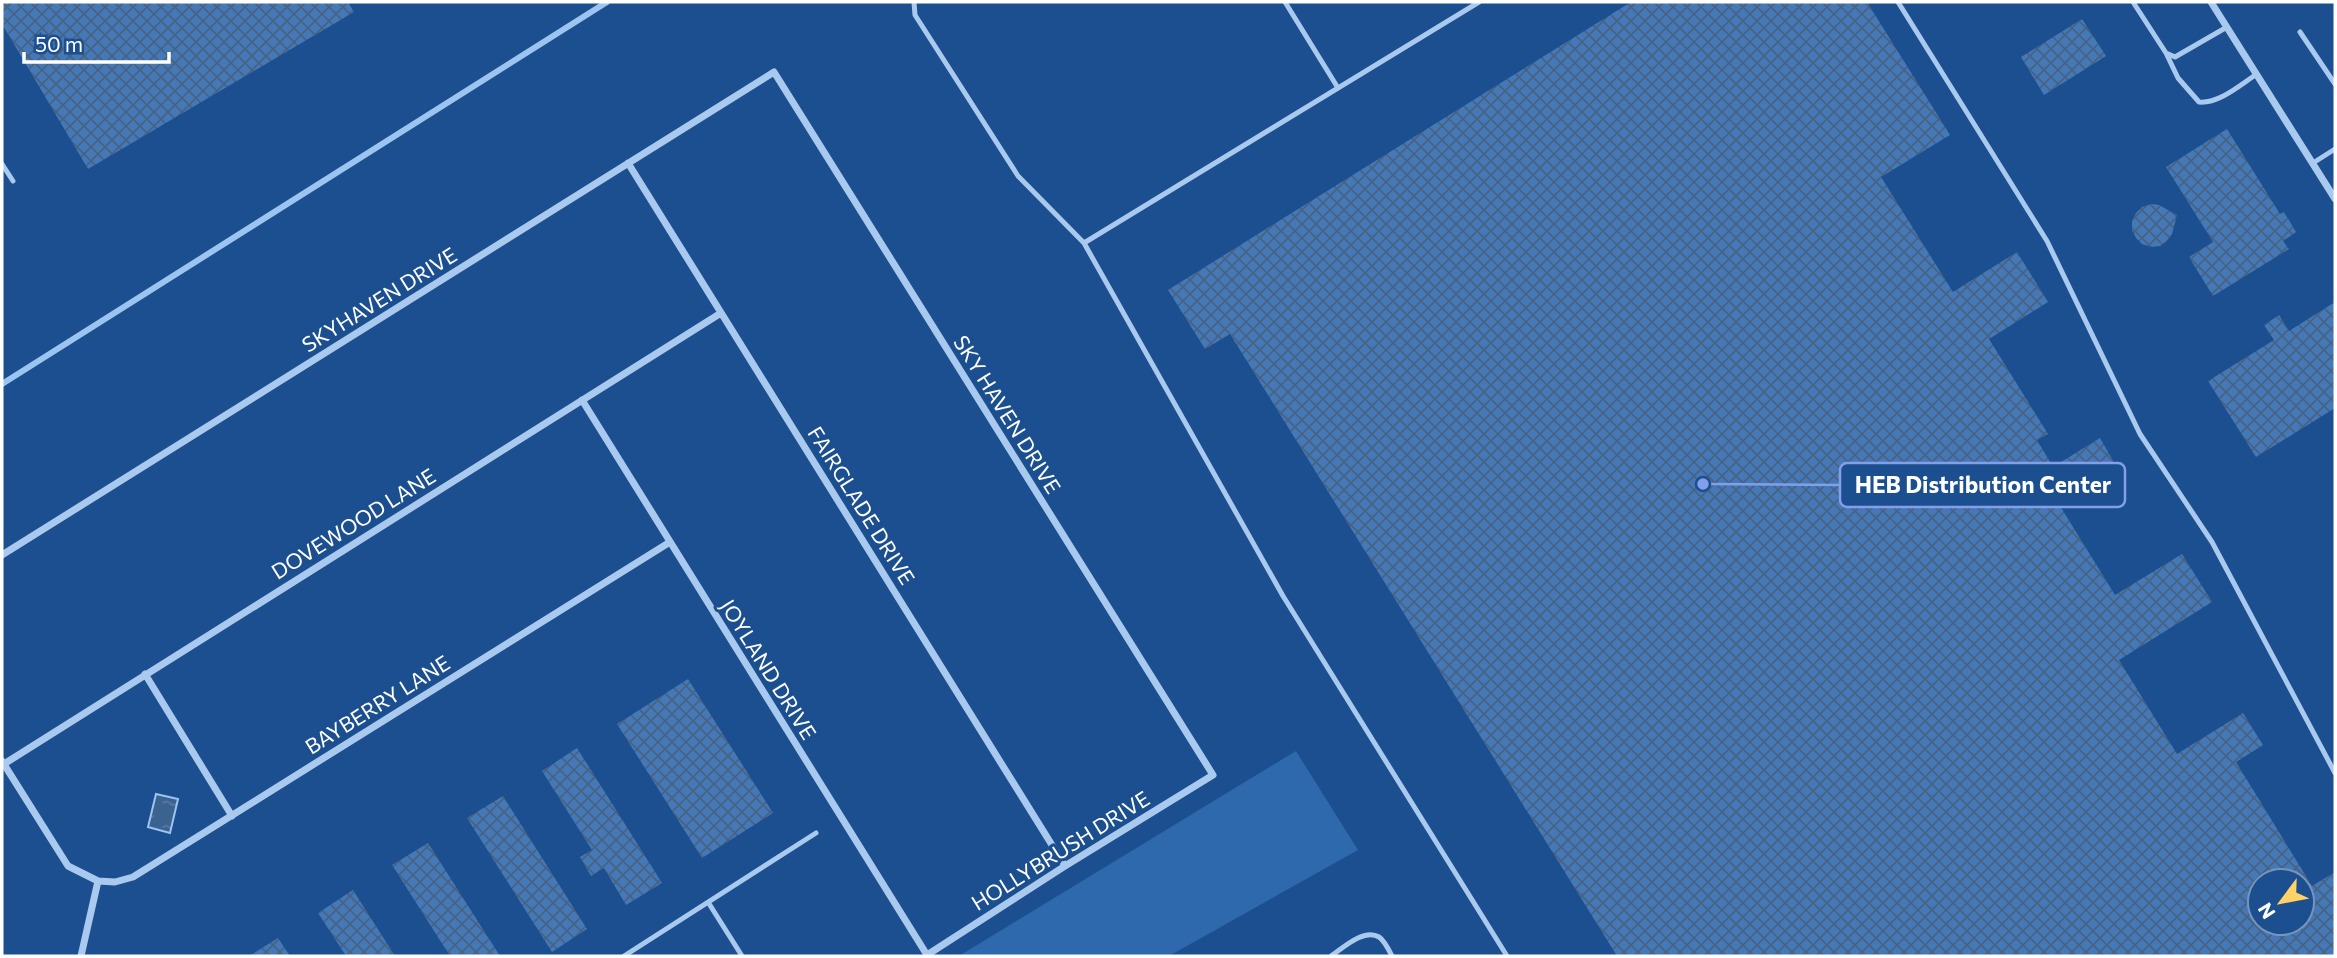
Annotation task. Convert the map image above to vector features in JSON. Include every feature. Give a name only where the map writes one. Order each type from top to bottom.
[{"type":"street","points":[[2211,2],[2335,199]]},
{"type":"street","name":"SKYHAVEN DRIVE","points":[[2,555],[774,72]]},
{"type":"street","name":"SKY HAVEN DRIVE","points":[[774,72],[1213,775]]},
{"type":"street","name":"FAIRGLADE DRIVE","points":[[628,163],[1065,866]]},
{"type":"street","name":"DOVEWOOD LANE","points":[[3,762],[721,313]]},
{"type":"street","name":"JOYLAND DRIVE","points":[[582,400],[927,955]]},
{"type":"street","name":"BAYBERRY LANE","points":[[98,881],[115,882],[133,877],[670,542]]},
{"type":"street","points":[[145,674],[232,816]]},
{"type":"street","points":[[3,762],[68,866],[98,881],[81,956]]},
{"type":"street","name":"HOLLYBRUSH DRIVE","points":[[927,955],[1213,775]]},
{"type":"lane","points":[[914,2],[915,15],[1018,176],[1084,243],[1283,596],[1507,956]]},
{"type":"lane","points":[[1284,2],[1338,88]]},
{"type":"lane","points":[[1084,243],[1479,2]]},
{"type":"lane","points":[[1898,2],[2047,241],[2140,434],[2213,542],[2335,773]]},
{"type":"lane","points":[[2133,2],[2166,53],[2178,78],[2199,102],[2217,99],[2257,74]]},
{"type":"lane","points":[[2166,53],[2175,57],[2181,55],[2227,27]]},
{"type":"lane","points":[[2300,32],[2335,84]]},
{"type":"lane","points":[[2313,163],[2335,149]]},
{"type":"lane","points":[[2,163],[13,181]]},
{"type":"lane","points":[[624,956],[816,833]]},
{"type":"lane","points":[[708,902],[742,956]]},
{"type":"lane","points":[[1331,956],[1363,935],[1371,934],[1381,937],[1392,956]]},
{"type":"shaded area","points":[[1296,751],[1358,850],[1169,956],[959,956]]},
{"type":"water","points":[[156,794],[178,799],[170,833],[148,827]]},
{"type":"building","points":[[2,2],[348,2],[354,12],[88,169],[2,24]]},
{"type":"building","points":[[1631,2],[1867,2],[1950,135],[1881,177],[1953,292],[2017,252],[2048,302],[1989,339],[2048,434],[2037,440],[2053,467],[2100,438],[2115,464],[2057,501],[2115,595],[2182,554],[2212,602],[2119,660],[2177,754],[2243,713],[2263,745],[2236,762],[2300,867],[2246,867],[2246,937],[2316,937],[2316,884],[2335,872],[2335,956],[1617,956],[1230,334],[1205,349],[1168,290]]},
{"type":"building","points":[[2082,19],[2106,56],[2044,95],[2021,57]]},
{"type":"building","points":[[2227,129],[2280,214],[2284,212],[2296,232],[2283,241],[2289,249],[2213,296],[2189,257],[2213,242],[2166,167]]},
{"type":"building","points":[[2159,205],[2177,215],[2172,234],[2167,241],[2160,246],[2151,247],[2136,238],[2132,221],[2142,207]]},
{"type":"building","points":[[2335,302],[2335,408],[2256,457],[2208,381],[2274,340],[2264,325],[2279,315],[2289,331]]},
{"type":"building","points":[[688,679],[773,813],[702,858],[617,724]]},
{"type":"building","points":[[577,748],[662,883],[626,905],[604,868],[591,876],[580,857],[592,850],[542,771]]},
{"type":"building","points":[[503,796],[587,929],[552,952],[467,818]]},
{"type":"building","points":[[428,843],[500,956],[450,956],[392,865]]},
{"type":"building","points":[[353,890],[395,956],[346,956],[318,913]]},
{"type":"building","points":[[278,938],[290,956],[249,956]]},
{"type":"waterway","points":[[2,384],[607,2]]},
{"type":"place","name":"HEB Distribution Center","points":[[1703,484]]}]
